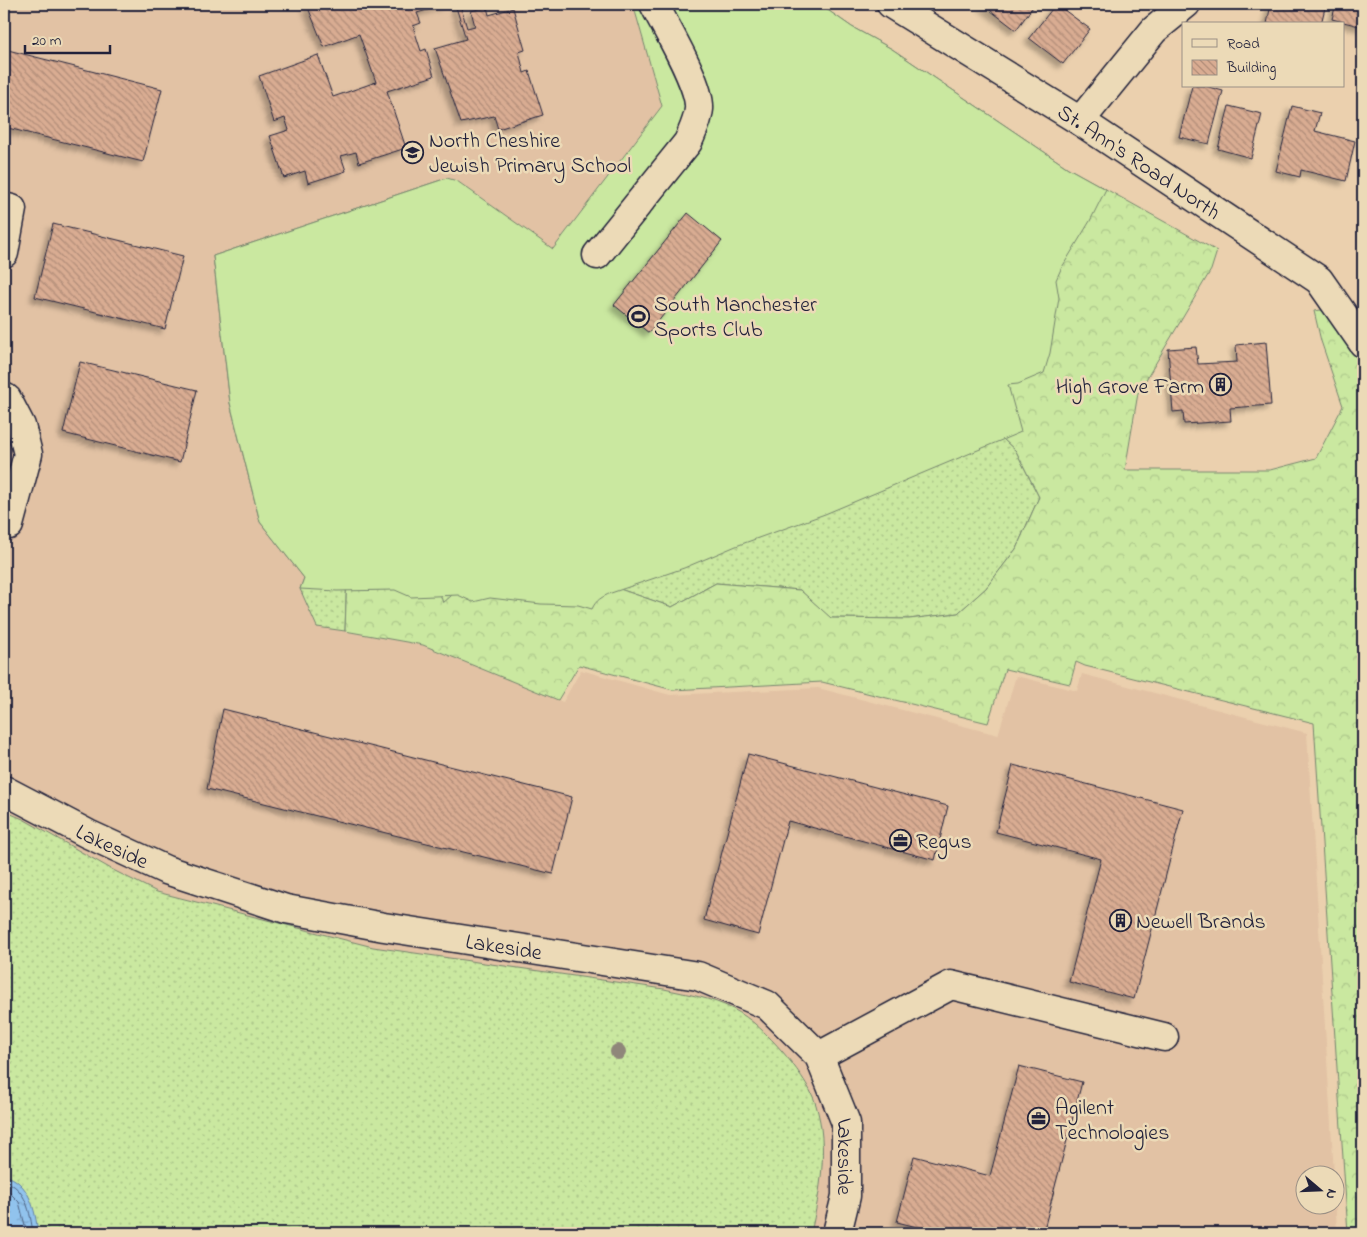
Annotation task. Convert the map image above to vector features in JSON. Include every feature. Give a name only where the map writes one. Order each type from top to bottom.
[{"type":"street","points":[[598,255],[688,142],[696,125],[699,109],[694,82],[654,4]]},
{"type":"street","name":"St. Ann's Road North","points":[[891,4],[1080,121],[1319,280],[1363,343]]},
{"type":"street","points":[[1080,121],[1154,30],[1186,4]]},
{"type":"street","points":[[4,207],[12,209],[4,254]]},
{"type":"street","points":[[4,397],[7,399],[20,426],[28,454],[9,525]]},
{"type":"street","name":"Lakeside","points":[[4,790],[88,834],[166,870],[286,909],[384,927],[698,976],[767,1005],[819,1056],[846,1123],[846,1196],[837,1233]]},
{"type":"street","points":[[819,1056],[952,985],[1164,1037]]},
{"type":"shaded area","points":[[4,4],[633,4],[662,106],[553,250],[457,181],[447,178],[213,256],[230,403],[260,522],[304,578],[317,626],[429,646],[563,702],[581,670],[670,695],[818,688],[998,735],[1016,676],[1077,691],[1082,674],[1307,733],[1333,1164],[1294,1164],[1294,1214],[1336,1214],[1337,1233],[4,1233]]},
{"type":"green space","name":"South Manchester Sports Club","points":[[633,4],[819,4],[852,27],[892,49],[1068,168],[1106,189],[1056,280],[1059,298],[1050,353],[1044,373],[1018,384],[1008,385],[1021,432],[825,514],[736,546],[684,568],[611,593],[595,603],[592,609],[578,605],[541,604],[490,598],[473,602],[458,595],[411,597],[395,590],[337,591],[300,589],[304,578],[260,522],[230,403],[213,256],[447,178],[457,181],[553,249],[662,106]]},
{"type":"green space","points":[[819,4],[852,27],[892,49],[1068,168],[1217,251],[1211,270],[1138,393],[1125,470],[1270,470],[1316,458],[1343,406],[1321,341],[1314,311],[1328,309],[1363,354],[1363,1233],[1348,1233],[1314,723],[1085,666],[1076,662],[1070,684],[1005,669],[988,723],[822,682],[673,690],[579,665],[558,700],[423,645],[345,631],[347,571],[434,574],[443,603],[468,581],[611,586],[672,607],[716,583],[800,590],[831,618],[909,619],[958,613],[986,588],[1016,549],[1039,497],[1016,451],[985,422]]},
{"type":"green space","points":[[447,178],[291,386],[985,422],[1016,451],[1039,497],[1016,549],[986,588],[958,613],[909,619],[830,618],[800,590],[716,583],[672,607],[611,586],[468,581],[443,604],[347,571],[345,631],[317,627],[300,589],[304,578],[260,522],[230,403],[213,256]]},
{"type":"green space","points":[[4,811],[23,819],[113,870],[157,892],[373,947],[664,989],[708,999],[733,1009],[753,1022],[777,1045],[802,1076],[814,1098],[820,1121],[823,1153],[820,1185],[811,1233],[4,1233]]},
{"type":"water","points":[[4,1175],[20,1184],[30,1198],[38,1233],[4,1233]]},
{"type":"building","points":[[447,4],[417,13],[421,23],[413,26],[421,51],[426,49],[434,76],[387,91],[406,148],[359,163],[356,152],[341,156],[346,171],[308,183],[305,171],[284,178],[270,136],[289,130],[285,118],[274,122],[259,76],[318,55],[333,97],[376,82],[359,34],[324,47],[307,5]]},
{"type":"building","points":[[455,4],[460,4],[467,28],[475,26],[471,11],[487,7],[489,15],[513,8],[525,50],[519,52],[524,73],[529,71],[543,115],[498,129],[494,116],[461,123],[435,48],[466,39]]},
{"type":"building","points":[[982,4],[1035,4],[1016,30]]},
{"type":"building","points":[[1056,4],[1090,29],[1063,64],[1029,38]]},
{"type":"building","points":[[1271,4],[1326,4],[1322,22],[1267,22]]},
{"type":"building","points":[[1336,4],[1363,4],[1363,27],[1332,19]]},
{"type":"building","points":[[4,49],[162,89],[143,162],[4,127]]},
{"type":"building","points":[[1191,88],[1212,88],[1223,91],[1209,144],[1179,137]]},
{"type":"building","points":[[1229,106],[1262,114],[1251,158],[1218,149]]},
{"type":"building","points":[[1292,106],[1320,113],[1315,131],[1355,141],[1346,181],[1301,170],[1300,177],[1276,171]]},
{"type":"building","points":[[688,213],[722,241],[649,333],[614,305]]},
{"type":"building","points":[[53,224],[183,256],[165,329],[35,297]]},
{"type":"building","name":"High Grove Farm","points":[[1266,342],[1271,405],[1230,408],[1231,421],[1184,424],[1183,411],[1173,412],[1168,349],[1196,347],[1198,364],[1237,362],[1236,345]]},
{"type":"building","points":[[80,362],[197,390],[180,462],[63,433]]},
{"type":"building","points":[[223,709],[572,797],[553,874],[207,789]]},
{"type":"building","name":"Regus","points":[[748,754],[948,806],[935,860],[788,821],[758,935],[704,920]]},
{"type":"building","name":"Newell Brands","points":[[1013,765],[1183,809],[1134,999],[1069,982],[1101,859],[996,832]]},
{"type":"building","name":"Agilent Technologies","points":[[1019,1066],[1082,1082],[1043,1233],[941,1233],[897,1222],[914,1156],[990,1176]]},
{"type":"place","name":"North Cheshire Jewish Primary School","points":[[413,152]]},
{"type":"place","name":"South Manchester Sports Club","points":[[638,316]]},
{"type":"place","name":"High Grove Farm","points":[[1220,385]]},
{"type":"place","name":"Regus","points":[[900,840]]},
{"type":"place","name":"Newell Brands","points":[[1120,920]]},
{"type":"place","name":"Agilent Technologies","points":[[1039,1119]]}]
